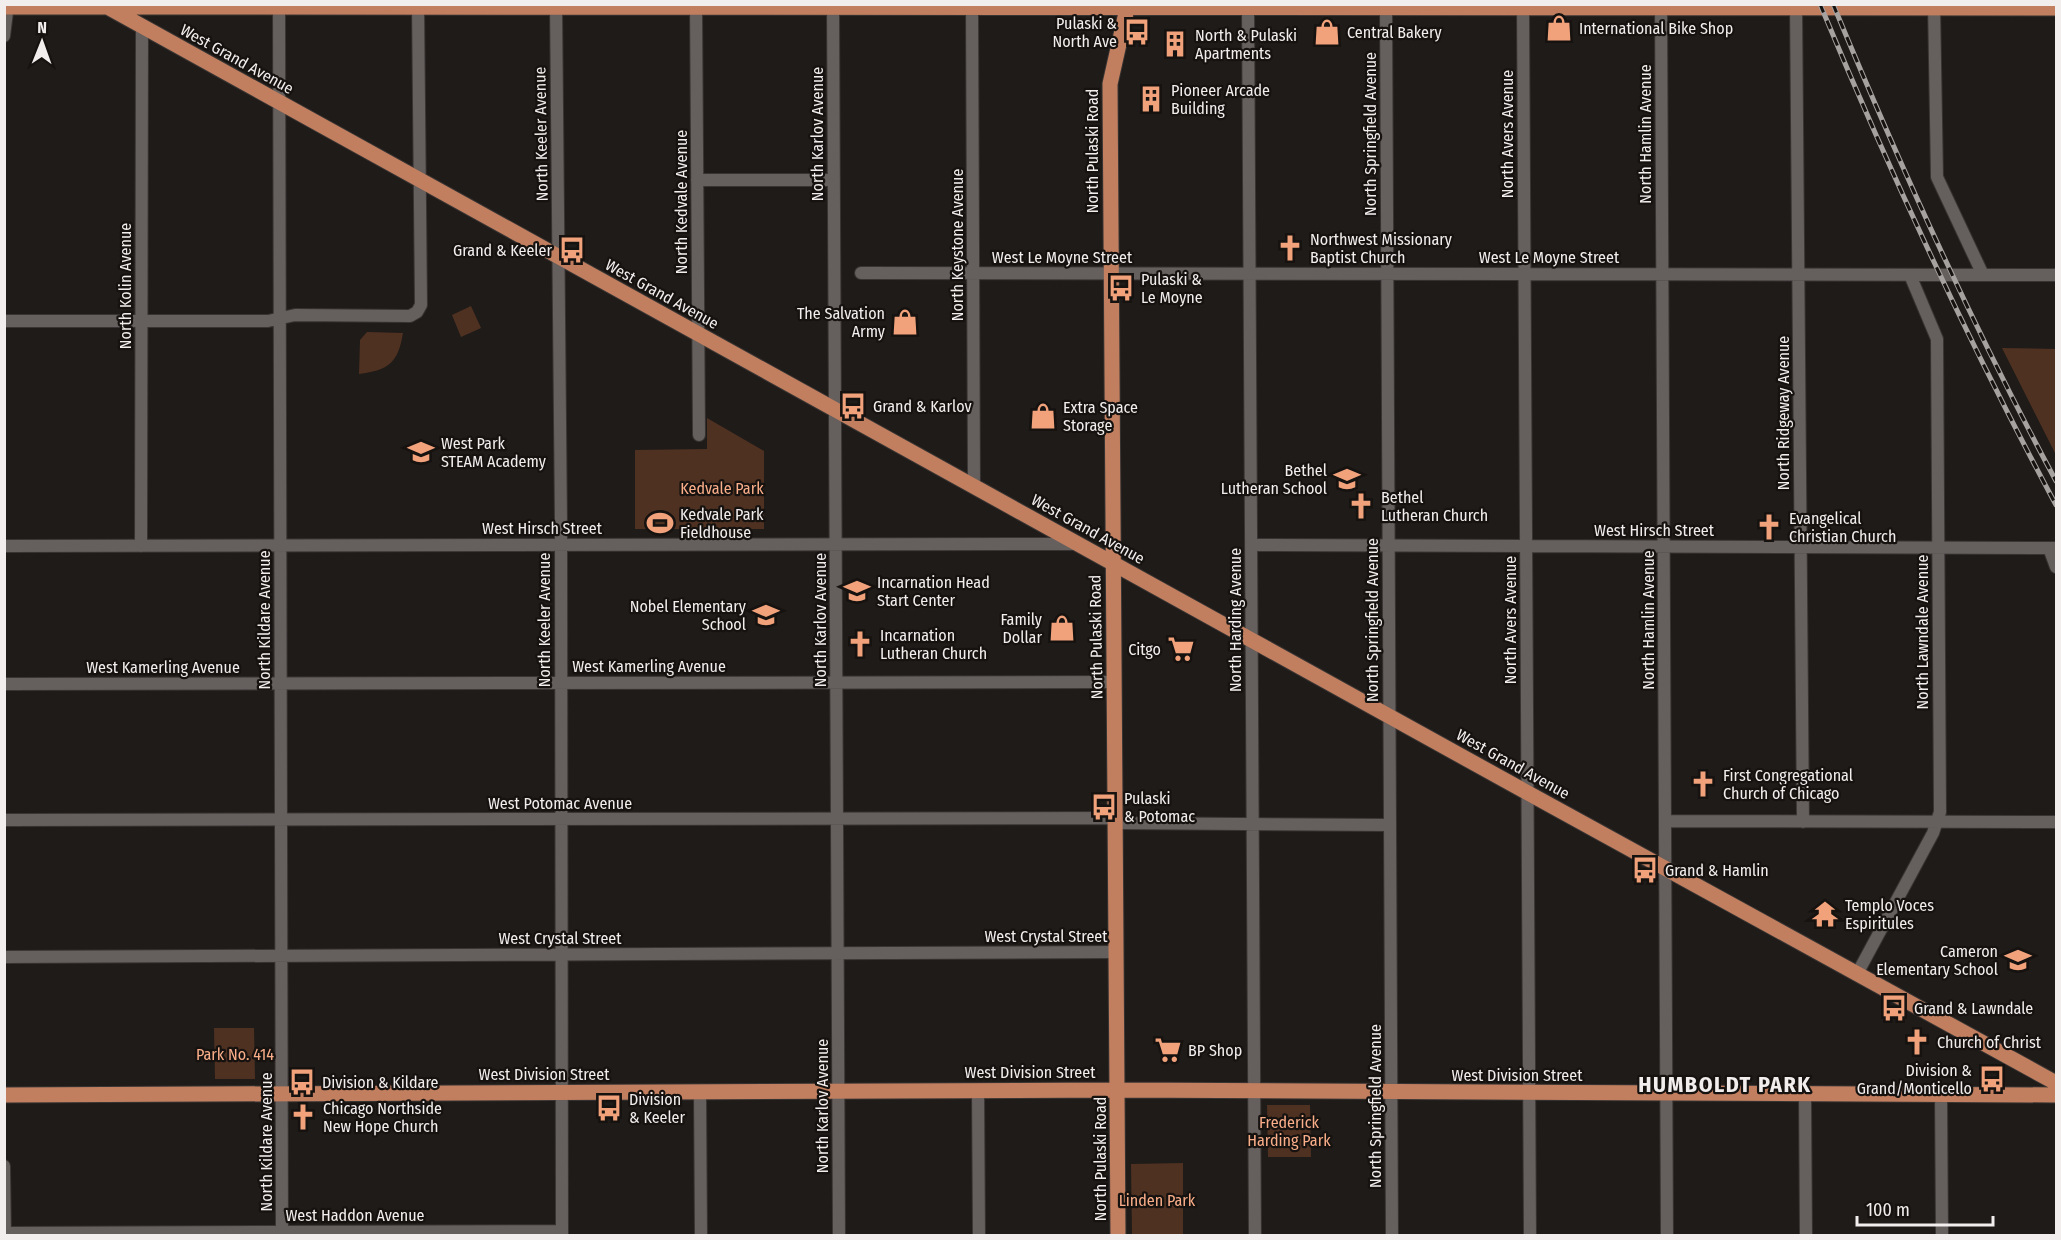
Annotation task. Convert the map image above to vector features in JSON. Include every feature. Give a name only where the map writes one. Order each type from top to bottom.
[{"type":"main road","points":[[7,6],[1961,6],[2056,8]]},
{"type":"main road","name":"West Grand Avenue","points":[[105,6],[2056,1083]]},
{"type":"main road","name":"North Pulaski Road","points":[[1118,1236],[1110,84],[1127,6]]},
{"type":"main road","name":"West Division Street","points":[[4,1095],[978,1090],[2056,1095]]},
{"type":"street","points":[[4,36],[7,6]]},
{"type":"street","name":"North Kildare Avenue","points":[[279,6],[282,1234]]},
{"type":"street","points":[[4,321],[268,321],[295,315],[410,315],[417,312],[421,305],[418,6]]},
{"type":"street","name":"North Keeler Avenue","points":[[556,6],[562,1233]]},
{"type":"street","name":"North Kedvale Avenue","points":[[696,6],[699,435]]},
{"type":"street","name":"North Karlov Avenue","points":[[833,6],[839,1236]]},
{"type":"street","name":"North Keystone Avenue","points":[[972,6],[974,486]]},
{"type":"street","name":"North Harding Avenue","points":[[1248,6],[1255,1236]]},
{"type":"street","name":"North Springfield Avenue","points":[[1386,6],[1392,1236]]},
{"type":"street","name":"North Avers Avenue","points":[[1522,6],[1530,1236]]},
{"type":"street","name":"North Hamlin Avenue","points":[[1661,6],[1667,1236]]},
{"type":"street","name":"North Ridgeway Avenue","points":[[1796,6],[1803,822]]},
{"type":"street","points":[[1934,6],[1937,177],[1983,275]]},
{"type":"street","name":"North Kolin Avenue","points":[[141,26],[141,546]]},
{"type":"street","points":[[697,180],[834,180]]},
{"type":"street","name":"West Le Moyne Street","points":[[861,273],[2056,275]]},
{"type":"street","name":"North Lawndale Avenue","points":[[1857,974],[1938,822],[1940,812],[1937,339],[1910,275]]},
{"type":"street","name":"West Hirsch Street","points":[[4,546],[1079,544]]},
{"type":"street","name":"West Hirsch Street","points":[[1251,545],[2053,548]]},
{"type":"street","points":[[2053,548],[2056,567]]},
{"type":"street","name":"West Kamerling Avenue","points":[[4,684],[1114,681]]},
{"type":"street","name":"West Potomac Avenue","points":[[4,820],[837,818],[1390,825]]},
{"type":"street","points":[[1665,822],[2056,822]]},
{"type":"street","name":"West Crystal Street","points":[[4,957],[1116,952]]},
{"type":"street","points":[[978,1090],[979,1236]]},
{"type":"street","points":[[700,1092],[701,1236]]},
{"type":"street","points":[[1805,1095],[1806,1236]]},
{"type":"street","points":[[1941,1095],[1942,1236]]},
{"type":"street","points":[[4,1166],[5,1234]]},
{"type":"street","name":"West Haddon Avenue","points":[[5,1234],[562,1233]]},
{"type":"green space","points":[[471,306],[481,328],[461,337],[452,315]]},
{"type":"green space","points":[[367,332],[403,333],[398,352],[390,363],[378,370],[359,374],[360,340]]},
{"type":"green space","points":[[2002,348],[2056,349],[2056,455]]},
{"type":"green space","name":"Kedvale Park","points":[[707,418],[764,451],[764,529],[635,529],[635,450],[707,449]]},
{"type":"green space","name":"Park No. 414","points":[[214,1028],[254,1028],[255,1079],[215,1079]]},
{"type":"green space","name":"Frederick Harding Park","points":[[1267,1105],[1310,1105],[1311,1157],[1268,1157]]},
{"type":"green space","name":"Linden Park","points":[[1183,1163],[1183,1235],[1132,1235],[1131,1164]]},
{"type":"railway","points":[[1820,4],[1932,258],[1992,382],[2056,505]]},
{"type":"railway","points":[[1833,4],[1938,246],[2056,481]]},
{"type":"place","name":"International Bike Shop","points":[[1559,28]]},
{"type":"place","name":"Pulaski & North Ave","points":[[1137,32]]},
{"type":"place","name":"Central Bakery","points":[[1327,32]]},
{"type":"place","name":"North & Pulaski Apartments","points":[[1175,44]]},
{"type":"place","name":"Pioneer Arcade Building","points":[[1151,99]]},
{"type":"place","name":"Northwest Missionary Baptist Church","points":[[1290,248]]},
{"type":"place","name":"Grand & Keeler","points":[[572,250]]},
{"type":"place","name":"Pulaski & Le Moyne","points":[[1121,288]]},
{"type":"place","name":"The Salvation Army","points":[[905,322]]},
{"type":"place","name":"Grand & Karlov","points":[[853,406]]},
{"type":"place","name":"Extra Space Storage","points":[[1043,416]]},
{"type":"place","name":"West Park STEAM Academy","points":[[421,452]]},
{"type":"place","name":"Bethel Lutheran School","points":[[1347,479]]},
{"type":"place","name":"Bethel Lutheran Church","points":[[1361,506]]},
{"type":"place","name":"Kedvale Park Fieldhouse","points":[[660,523]]},
{"type":"place","name":"Evangelical Christian Church","points":[[1769,527]]},
{"type":"place","name":"Incarnation Head Start Center","points":[[857,591]]},
{"type":"place","name":"Nobel Elementary School","points":[[766,615]]},
{"type":"place","name":"Family Dollar","points":[[1062,628]]},
{"type":"place","name":"Incarnation Lutheran Church","points":[[860,644]]},
{"type":"place","name":"Citgo","points":[[1181,649]]},
{"type":"place","name":"First Congregational Church of Chicago","points":[[1703,784]]},
{"type":"place","name":"Pulaski & Potomac","points":[[1104,807]]},
{"type":"place","name":"Grand & Hamlin","points":[[1645,870]]},
{"type":"place","name":"Templo Voces Espiritules","points":[[1825,914]]},
{"type":"place","name":"Cameron Elementary School","points":[[2018,960]]},
{"type":"place","name":"Grand & Lawndale","points":[[1894,1008]]},
{"type":"place","name":"Church of Christ","points":[[1917,1042]]},
{"type":"place","name":"BP Shop","points":[[1168,1050]]},
{"type":"place","name":"Division & Grand/Monticello","points":[[1992,1079]]},
{"type":"place","name":"Division & Kildare","points":[[302,1082]]},
{"type":"place","name":"Division & Keeler","points":[[609,1108]]},
{"type":"place","name":"Chicago Northside New Hope Church","points":[[303,1117]]},
{"type":"district","name":"HUMBOLDT PARK","points":[[1725,1084]]}]
